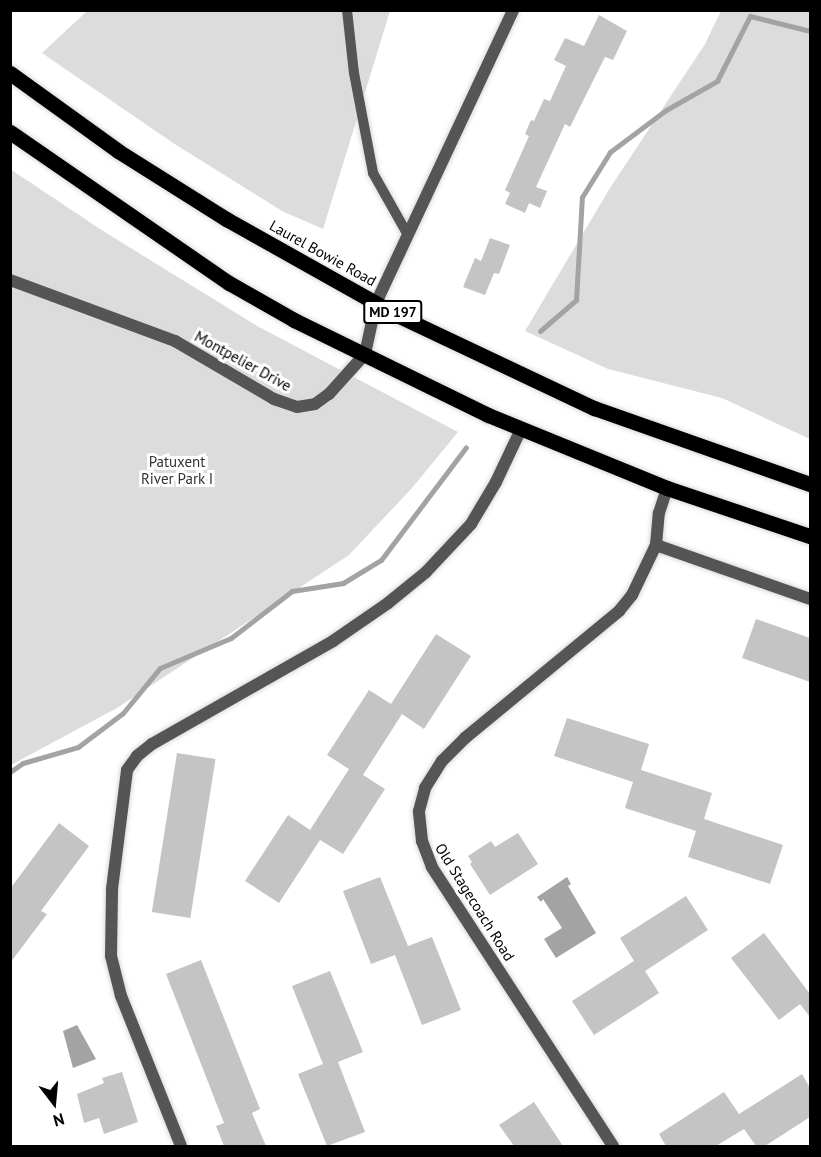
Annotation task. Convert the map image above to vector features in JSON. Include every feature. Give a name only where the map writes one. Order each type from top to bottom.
[{"type":"main road","name":"Laurel Bowie Road","points":[[10,73],[128,158],[226,219],[376,303],[517,374],[594,408],[810,484]]},
{"type":"main road","points":[[10,132],[229,283],[294,320],[521,429],[667,488],[810,536]]},
{"type":"street","name":"Montpelier Drive","points":[[10,280],[175,340],[274,399],[297,406],[315,404],[329,394],[365,354],[376,303],[513,10]]},
{"type":"street","points":[[181,1146],[121,996],[113,967],[112,889],[127,770],[137,756],[152,744],[333,641],[388,603],[426,572],[471,524],[496,482],[521,429]]},
{"type":"street","name":"Old Stagecoach Road","points":[[614,1146],[432,867],[423,846],[419,811],[425,788],[442,761],[465,738],[619,612],[632,595],[656,545],[659,513],[667,488]]},
{"type":"street","points":[[656,545],[810,599]]},
{"type":"lane","points":[[347,10],[354,73],[373,173],[408,235]]},
{"type":"green space","points":[[87,11],[390,11],[323,229],[282,211],[173,143],[42,53]]},
{"type":"green space","points":[[721,11],[810,11],[810,439],[722,398],[608,369],[525,331],[610,188],[705,44]]},
{"type":"green space","name":"Patuxent River Park I","points":[[10,169],[103,231],[259,327],[458,432],[412,488],[349,555],[117,708],[11,765]]},
{"type":"shaded area","points":[[567,877],[571,884],[568,886],[596,933],[556,958],[544,939],[562,928],[543,899],[541,902],[537,897]]},
{"type":"shaded area","points":[[77,1025],[96,1059],[73,1068],[63,1031]]},
{"type":"building","points":[[599,15],[627,31],[613,60],[605,57],[570,127],[565,124],[536,187],[547,191],[540,208],[529,203],[525,213],[505,204],[510,193],[505,190],[529,136],[525,134],[544,99],[550,101],[566,66],[554,60],[565,38],[584,46]]},
{"type":"building","points":[[490,238],[510,245],[499,274],[494,273],[485,295],[463,287],[475,258],[481,261]]},
{"type":"building","points":[[756,619],[810,638],[810,682],[742,658]]},
{"type":"building","points":[[436,634],[471,656],[424,729],[402,714],[363,775],[385,789],[343,854],[320,840],[279,903],[245,881],[288,815],[310,830],[349,769],[327,755],[369,690],[391,704]]},
{"type":"building","points":[[567,718],[649,744],[641,770],[712,793],[704,819],[783,845],[770,884],[688,857],[696,831],[625,808],[633,782],[554,756]]},
{"type":"building","points":[[177,753],[216,759],[190,918],[152,912]]},
{"type":"building","points":[[59,823],[89,846],[41,911],[47,914],[10,963],[10,889]]},
{"type":"building","points":[[518,833],[538,864],[490,895],[470,864],[472,862],[468,856],[491,841],[495,847]]},
{"type":"building","points":[[380,877],[408,946],[432,937],[461,1010],[422,1025],[395,955],[371,964],[343,891]]},
{"type":"building","points":[[686,896],[708,930],[645,971],[659,993],[594,1035],[572,1001],[634,961],[620,938]]},
{"type":"building","points":[[764,933],[810,994],[810,1017],[800,1004],[779,1020],[731,958]]},
{"type":"building","points":[[201,960],[260,1109],[252,1113],[266,1146],[224,1146],[216,1126],[224,1123],[166,974]]},
{"type":"building","points":[[330,971],[363,1052],[338,1062],[365,1132],[327,1146],[298,1074],[323,1064],[292,986]]},
{"type":"building","points":[[122,1072],[138,1122],[104,1134],[99,1118],[84,1123],[77,1094],[104,1083],[102,1078]]},
{"type":"building","points":[[802,1074],[810,1088],[810,1117],[765,1146],[756,1146],[744,1129],[716,1146],[666,1146],[659,1134],[724,1092],[739,1114]]},
{"type":"building","points":[[534,1102],[563,1146],[514,1146],[499,1125]]},
{"type":"waterway","points":[[540,331],[576,300],[582,197],[610,152],[666,110],[717,81],[750,16],[810,31]]},
{"type":"waterway","points":[[10,772],[23,763],[78,747],[123,713],[160,668],[231,638],[292,591],[343,583],[381,560],[466,447]]}]
